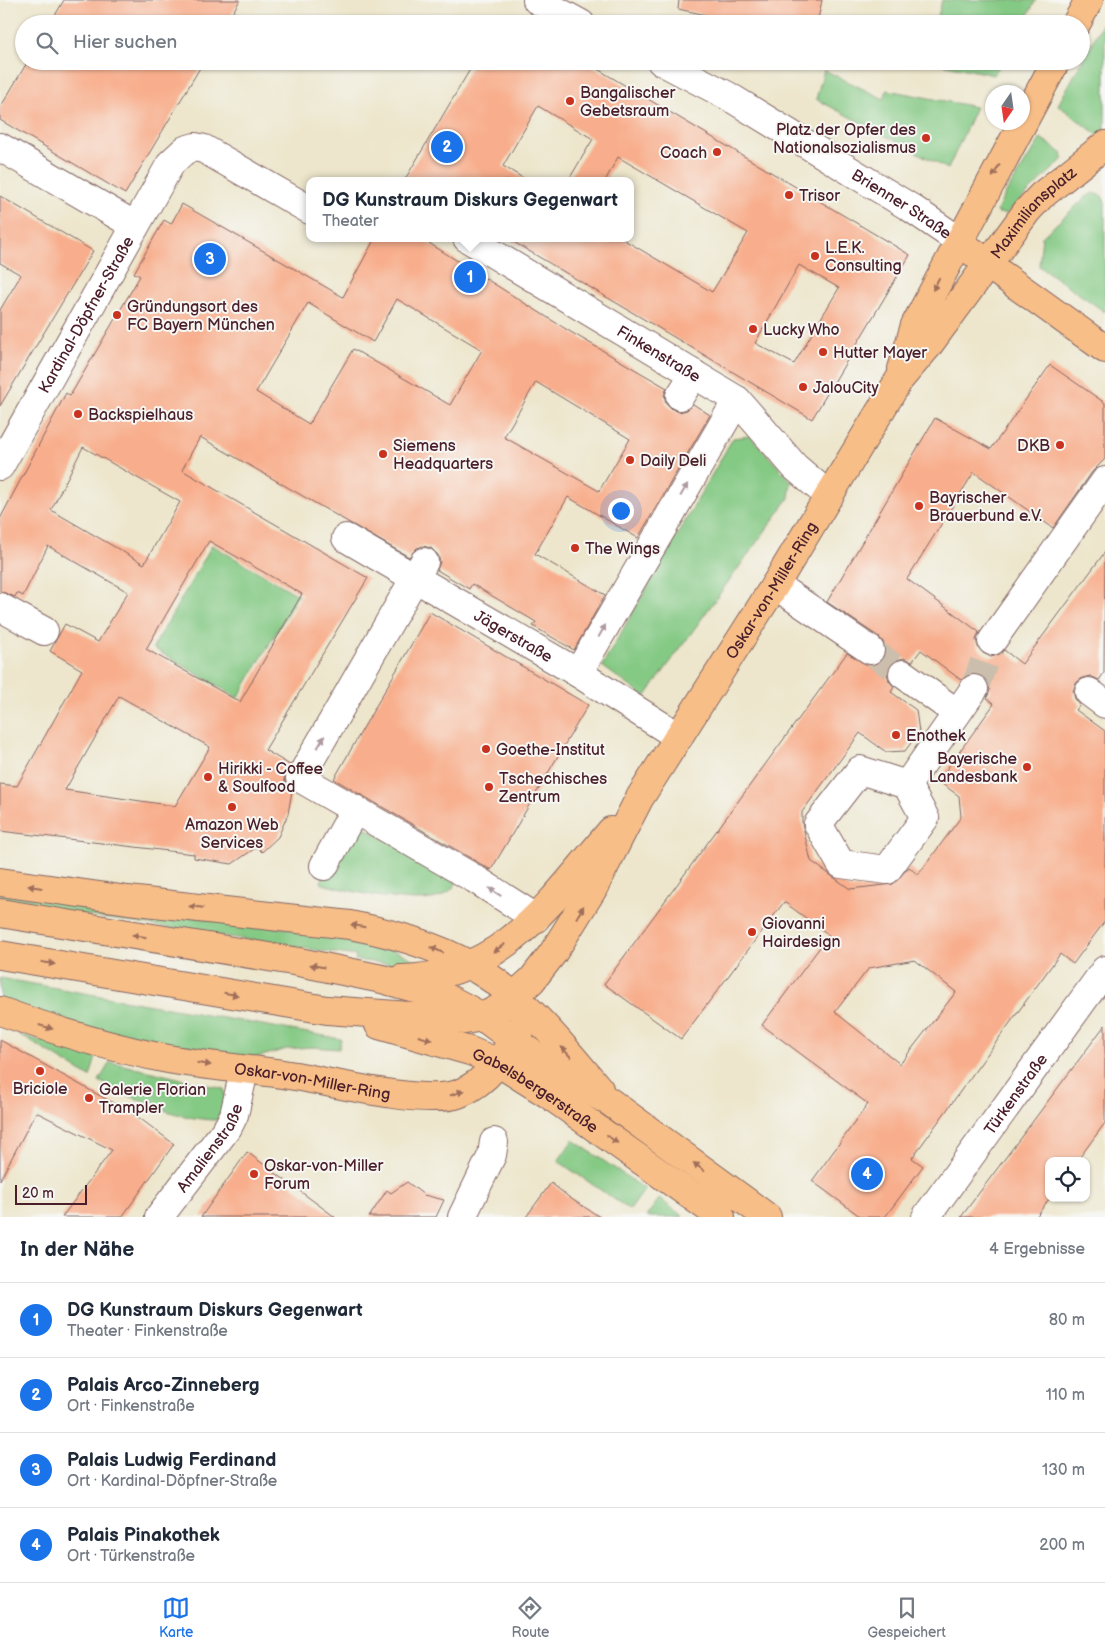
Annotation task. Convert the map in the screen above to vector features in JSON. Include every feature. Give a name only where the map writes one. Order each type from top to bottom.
[{"type":"main road","points":[[1081,15],[1089,0]]},
{"type":"main road","points":[[958,240],[1051,70]]},
{"type":"main road","name":"Maximiliansplatz","points":[[987,264],[1027,211],[1041,196],[1105,145]]},
{"type":"main road","name":"Brienner Straße","points":[[958,240],[987,264],[1105,349]]},
{"type":"main road","name":"Oskar-von-Miller-Ring","points":[[899,380],[915,325],[958,240]]},
{"type":"main road","name":"Oskar-von-Miller-Ring","points":[[0,955],[327,1010],[445,1019],[483,1017],[522,1004],[541,989],[553,953],[594,887],[639,799],[775,585],[899,380],[927,347],[987,264]]},
{"type":"main road","name":"Oskar-von-Miller-Ring","points":[[382,978],[432,976],[468,965],[498,949],[520,934],[639,799]]},
{"type":"main road","points":[[0,882],[128,900],[350,925],[387,932],[422,944],[486,974],[522,1004]]},
{"type":"main road","name":"Oskar-von-Miller-Ring","points":[[0,913],[299,962],[382,978],[443,996],[483,1017]]},
{"type":"main road","name":"Oskar-von-Miller-Ring","points":[[0,1011],[43,1027],[162,1058],[409,1095],[434,1096],[458,1094],[480,1082],[499,1063],[514,1039],[522,1004]]},
{"type":"main road","name":"Gabelsbergerstraße","points":[[522,1004],[610,1102]]},
{"type":"main road","name":"Gabelsbergerstraße","points":[[327,1010],[470,1051],[499,1063],[548,1094],[722,1217]]},
{"type":"main road","name":"Gabelsbergerstraße","points":[[483,1017],[561,1074],[610,1102],[767,1217]]},
{"type":"street","points":[[551,4],[568,15]]},
{"type":"street","name":"Brienner Straße","points":[[678,70],[728,96],[912,208],[958,240]]},
{"type":"street","points":[[0,147],[134,226]]},
{"type":"street","name":"Kardinal-Döpfner-Straße","points":[[0,466],[134,226],[171,163],[185,150],[204,149],[306,208]]},
{"type":"street","name":"Finkenstraße","points":[[473,242],[687,385],[737,400],[795,467],[830,496]]},
{"type":"street","points":[[578,673],[737,400]]},
{"type":"street","points":[[992,641],[1105,481]]},
{"type":"street","name":"Jägerstraße","points":[[346,538],[419,571],[679,736]]},
{"type":"street","points":[[419,571],[300,778],[475,879],[536,918]]},
{"type":"street","points":[[775,585],[870,650]]},
{"type":"street","points":[[0,607],[44,631]]},
{"type":"street","points":[[903,674],[957,713]]},
{"type":"street","points":[[907,785],[974,689]]},
{"type":"street","points":[[324,866],[355,810]]},
{"type":"street","name":"Türkenstraße","points":[[926,1217],[1102,980]]},
{"type":"street","name":"Amalienstraße","points":[[160,1217],[228,1126],[234,1115],[244,1071]]},
{"type":"street","points":[[462,1217],[492,1155],[494,1142]]},
{"type":"green space","points":[[942,0],[1036,0],[1028,15],[938,15]]},
{"type":"green space","points":[[1105,19],[1105,131],[1099,136],[1058,105],[1077,70],[1090,70],[1090,46]]},
{"type":"green space","points":[[824,70],[884,99],[887,90],[976,107],[948,169],[816,99]]},
{"type":"green space","points":[[970,70],[997,70],[994,75]]},
{"type":"green space","points":[[1041,138],[1063,154],[1062,160],[1006,214],[998,213],[997,211],[1004,196]]},
{"type":"green space","points":[[1094,193],[1102,196],[1105,202],[1105,312],[1039,266],[1042,237],[1086,197]]},
{"type":"green space","points":[[750,436],[791,481],[789,498],[645,697],[602,666],[733,438]]},
{"type":"green space","points":[[212,545],[298,595],[238,698],[153,648]]},
{"type":"green space","points":[[357,823],[457,882],[448,892],[439,897],[425,900],[411,900],[361,893],[320,883]]},
{"type":"green space","points":[[0,893],[347,936],[398,952],[426,968],[355,960],[356,956],[76,914],[0,899]]},
{"type":"green space","points":[[0,978],[341,1039],[339,1049],[311,1047],[287,1049],[258,1057],[229,1060],[158,1050],[0,1003]]},
{"type":"green space","points":[[18,1034],[96,1057],[90,1077]]},
{"type":"green space","points":[[110,1062],[224,1089],[225,1104],[217,1120],[186,1116],[156,1107],[99,1081]]},
{"type":"green space","points":[[573,1140],[645,1189],[630,1210],[558,1161]]},
{"type":"green space","points":[[659,1199],[683,1216],[646,1217]]},
{"type":"building","points":[[64,0],[240,0],[231,15],[55,15]]},
{"type":"building","points":[[679,0],[822,0],[819,15],[706,15],[678,9]]},
{"type":"building","points":[[23,70],[199,70],[125,194],[0,120],[0,108]]},
{"type":"building","points":[[470,70],[599,70],[910,255],[812,419],[514,242],[628,242],[712,292],[748,233],[618,157],[607,177],[570,177],[593,139],[538,106],[503,166],[521,177],[406,177]],"holes":[[[799,265],[839,288],[794,364],[755,343]]]},
{"type":"building","points":[[0,196],[93,251],[0,406],[0,310],[21,275],[0,263]]},
{"type":"building","points":[[182,204],[343,297],[373,242],[427,242],[569,331],[667,388],[664,395],[666,403],[672,409],[679,412],[687,410],[693,404],[710,415],[638,538],[568,497],[535,554],[605,595],[574,650],[533,626],[536,622],[472,584],[469,589],[437,570],[440,562],[438,555],[431,548],[423,546],[417,548],[409,557],[200,437],[182,470],[368,578],[265,750],[290,765],[284,779],[292,791],[288,814],[278,837],[262,852],[257,847],[232,864],[194,858],[194,854],[0,831],[0,784],[17,786],[82,670],[50,651],[65,624],[98,642],[128,592],[48,546],[23,596],[17,593],[15,597],[0,591],[0,519],[66,393],[70,396],[140,276],[134,273],[164,220],[171,224]],"holes":[[[397,299],[482,350],[450,405],[353,349],[309,424],[256,392],[308,303],[373,342]],[[536,382],[630,439],[599,491],[504,437]],[[83,447],[180,502],[144,564],[51,510]],[[209,541],[302,594],[240,702],[146,649]],[[119,696],[210,747],[175,806],[65,790]]]},
{"type":"building","name":"Bayerische Landesbank","points":[[1050,365],[1105,403],[1105,459],[1092,472],[1053,528],[974,472],[907,579],[979,632],[976,640],[978,647],[983,653],[991,657],[998,655],[1004,650],[1022,664],[1105,552],[1104,673],[1099,680],[1090,676],[1082,678],[1076,683],[1073,691],[1075,699],[1080,705],[1076,710],[1105,731],[1105,921],[1073,964],[1060,954],[912,1158],[923,1166],[885,1217],[861,1217],[812,1181],[868,1104],[762,1025],[829,935],[784,902],[681,1039],[604,984],[847,653],[868,665],[877,664],[883,658],[886,651],[884,643],[879,637],[827,602],[935,418],[991,449]],"holes":[[[921,650],[961,680],[975,673],[983,677],[988,683],[990,690],[987,698],[994,704],[938,781],[959,796],[961,817],[918,875],[909,867],[893,884],[850,889],[811,861],[802,823],[802,812],[860,733],[886,752],[905,751],[919,732],[916,710],[891,692],[894,687],[889,681],[887,673],[890,665],[896,660],[904,658],[912,662]],[[915,960],[956,992],[900,1064],[835,1012],[869,968]]]},
{"type":"building","points":[[430,612],[588,705],[491,870],[334,779]]},
{"type":"building","points":[[1105,1025],[1105,1123],[1080,1157],[1045,1157],[1045,1202],[1047,1202],[1036,1217],[961,1217]]},
{"type":"building","points":[[0,1040],[138,1117],[174,1144],[122,1217],[62,1217],[112,1150],[36,1112],[0,1180]]},
{"type":"building","name":"Oskar-von-Miller Forum","points":[[247,1152],[335,1217],[201,1217]]},
{"type":"building","points":[[407,1182],[424,1195],[444,1200],[436,1217],[369,1217],[387,1190],[391,1193]]},
{"type":"building","points":[[551,1183],[570,1198],[600,1217],[526,1217]]},
{"type":"tunnel","points":[[974,689],[992,641]]},
{"type":"tunnel","points":[[870,650],[903,674]]},
{"type":"place","name":"Bangalischer Gebetsraum","points":[[570,101]]},
{"type":"place","name":"Platz der Opfer des Nationalsozialismus","points":[[926,138]]},
{"type":"place","name":"Palais Arco-Zinneberg","points":[[447,147]]},
{"type":"place","name":"Coach","points":[[717,152]]},
{"type":"place","name":"Trisor","points":[[789,195]]},
{"type":"place","name":"L.E.K. Consulting","points":[[815,256]]},
{"type":"place","name":"Palais Ludwig Ferdinand","points":[[210,259]]},
{"type":"place","name":"DG Kunstraum Diskurs Gegenwart","points":[[470,277]]},
{"type":"place","name":"Gründungsort des FC Bayern München","points":[[117,315]]},
{"type":"place","name":"Lucky Who","points":[[753,329]]},
{"type":"place","name":"Hutter Mayer","points":[[823,352]]},
{"type":"place","name":"JalouCity","points":[[803,387]]},
{"type":"place","name":"Backspielhaus","points":[[78,414]]},
{"type":"place","name":"DKB","points":[[1060,445]]},
{"type":"place","name":"Siemens Headquarters","points":[[383,454]]},
{"type":"place","name":"Daily Deli","points":[[630,460]]},
{"type":"place","name":"Bayrischer Brauerbund e.V.","points":[[919,506]]},
{"type":"place","name":"The Wings","points":[[575,548]]},
{"type":"place","name":"Enothek","points":[[896,735]]},
{"type":"place","name":"Goethe-Institut","points":[[486,749]]},
{"type":"place","name":"Bayerische Landesbank","points":[[1027,767]]},
{"type":"place","name":"Hirikki - Coffee & Soulfood","points":[[208,777]]},
{"type":"place","name":"Tschechisches Zentrum","points":[[489,787]]},
{"type":"place","name":"Amazon Web Services","points":[[232,807]]},
{"type":"place","name":"Giovanni Hairdesign","points":[[752,932]]},
{"type":"place","name":"Briciole","points":[[40,1071]]},
{"type":"place","name":"Galerie Florian Trampler","points":[[89,1098]]},
{"type":"place","name":"Oskar-von-Miller Forum","points":[[254,1174]]},
{"type":"place","name":"Palais Pinakothek","points":[[867,1174]]}]
